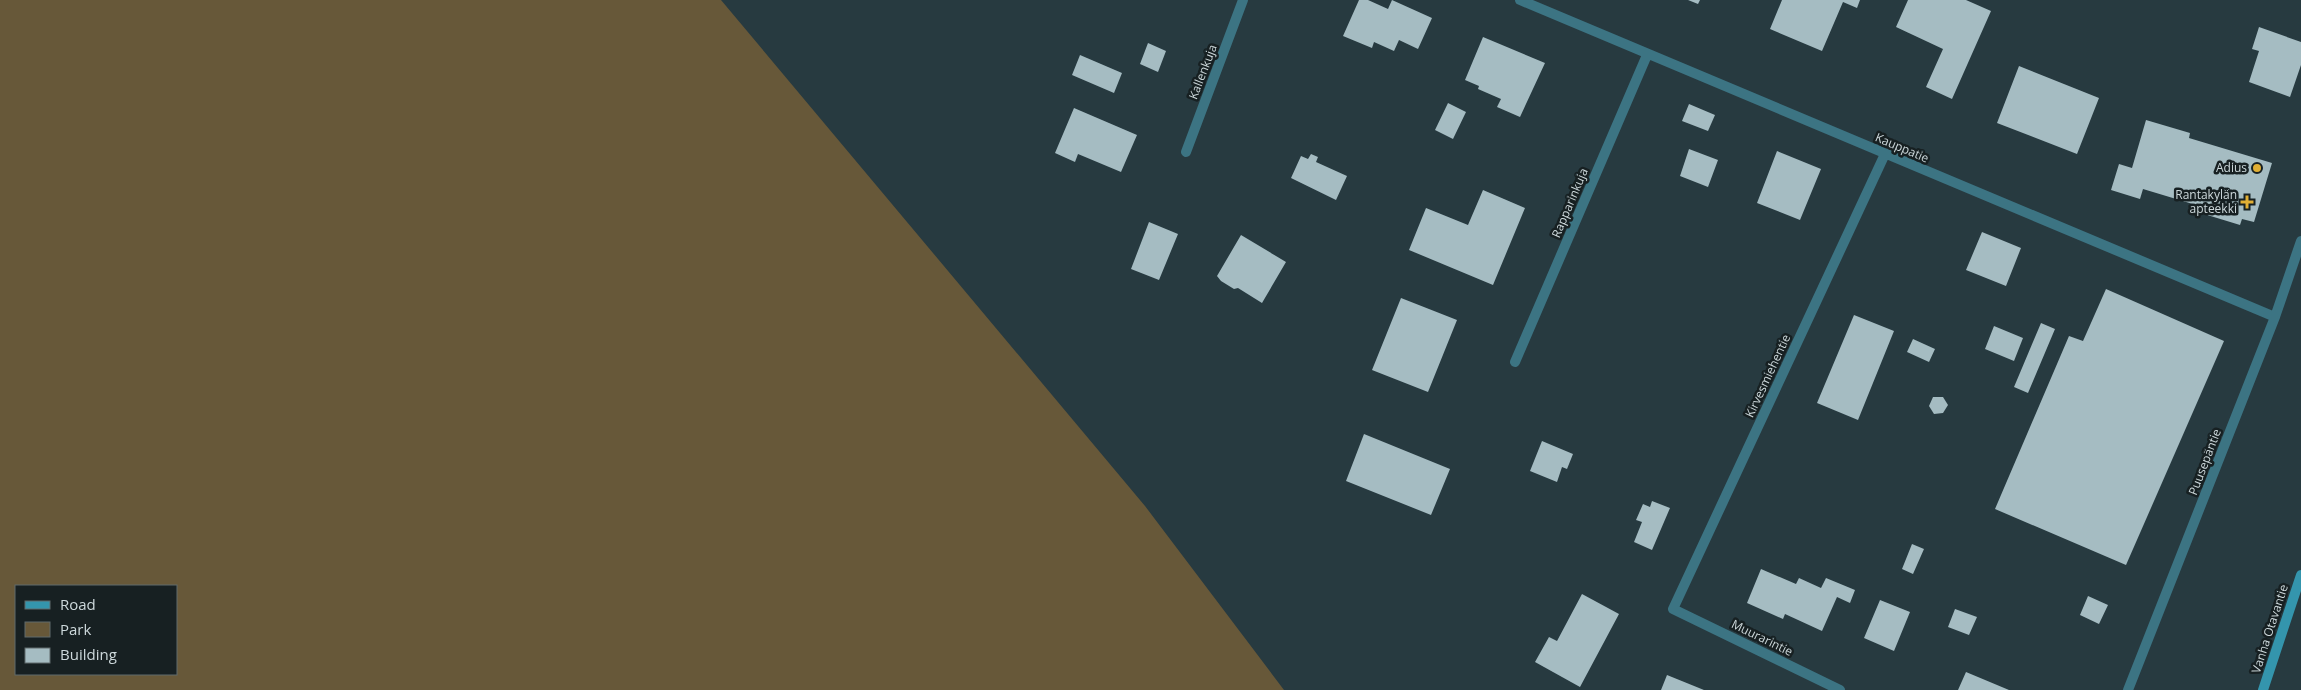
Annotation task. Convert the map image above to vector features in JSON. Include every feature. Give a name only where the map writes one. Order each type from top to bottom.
[{"type":"main road","name":"Vanha Otavantie","points":[[2263,690],[2301,575]]},
{"type":"street","name":"Kallenkuja","points":[[1186,152],[1243,0]]},
{"type":"street","name":"Kauppatie","points":[[1520,0],[1647,55],[2275,317]]},
{"type":"street","name":"Rapparinkuja","points":[[1516,362],[1647,55]]},
{"type":"street","name":"Kirvesmiehentie","points":[[1673,609],[1885,154]]},
{"type":"street","name":"Puusepäntie","points":[[2128,690],[2275,317],[2301,241]]},
{"type":"street","name":"Muurarintie","points":[[1673,609],[1840,690]]},
{"type":"green space","points":[[0,0],[721,0],[1145,506],[1284,690],[0,690]]},
{"type":"building","points":[[1359,0],[1368,0],[1388,9],[1392,0],[1432,18],[1418,49],[1399,40],[1394,51],[1374,42],[1372,48],[1343,36]]},
{"type":"building","points":[[1688,0],[1700,0],[1698,4]]},
{"type":"building","points":[[1782,0],[1860,0],[1857,8],[1843,2],[1822,51],[1770,29]]},
{"type":"building","points":[[1908,0],[1966,0],[1991,11],[1952,99],[1926,87],[1943,49],[1896,27]]},
{"type":"building","points":[[2259,27],[2301,42],[2301,65],[2290,97],[2249,82],[2259,51],[2252,49]]},
{"type":"building","points":[[1483,37],[1545,63],[1520,117],[1497,107],[1501,99],[1478,89],[1479,86],[1465,80]]},
{"type":"building","points":[[1148,43],[1166,51],[1158,72],[1140,64]]},
{"type":"building","points":[[1080,55],[1122,73],[1114,93],[1072,75]]},
{"type":"building","points":[[2019,66],[2099,98],[2077,154],[1997,123]]},
{"type":"building","points":[[1448,103],[1466,112],[1453,139],[1435,130]]},
{"type":"building","points":[[1689,104],[1715,115],[1708,131],[1682,121]]},
{"type":"building","points":[[1074,108],[1137,135],[1121,172],[1078,154],[1075,162],[1055,153]]},
{"type":"building","points":[[2146,120],[2190,133],[2189,138],[2272,163],[2254,222],[2242,219],[2240,225],[2204,214],[2206,208],[2143,189],[2140,199],[2111,190],[2119,164],[2132,168]]},
{"type":"building","points":[[1689,149],[1718,160],[1708,187],[1680,176]]},
{"type":"building","points":[[1777,151],[1821,169],[1800,220],[1757,203]]},
{"type":"building","points":[[1311,154],[1318,157],[1316,162],[1347,176],[1336,200],[1291,178],[1301,156],[1308,159]]},
{"type":"building","points":[[1483,190],[1525,208],[1493,285],[1409,250],[1426,208],[1468,225]]},
{"type":"building","points":[[1149,222],[1178,234],[1159,280],[1131,269]]},
{"type":"building","points":[[1982,232],[2021,248],[2006,286],[1966,270]]},
{"type":"building","points":[[1241,235],[1286,262],[1262,303],[1238,288],[1234,289],[1221,281],[1217,276]]},
{"type":"building","points":[[2106,289],[2224,341],[2126,565],[1995,509],[2069,336],[2083,341]]},
{"type":"building","points":[[1401,298],[1457,320],[1428,392],[1372,370]]},
{"type":"building","points":[[1854,315],[1894,331],[1858,420],[1817,403]]},
{"type":"building","points":[[2041,323],[2055,329],[2028,393],[2014,387]]},
{"type":"building","points":[[1994,326],[2023,338],[2014,361],[1985,349]]},
{"type":"building","points":[[1913,339],[1935,349],[1929,362],[1907,352]]},
{"type":"building","points":[[1933,397],[1943,397],[1948,405],[1943,413],[1934,414],[1929,406]]},
{"type":"building","points":[[1364,434],[1450,469],[1431,515],[1346,481]]},
{"type":"building","points":[[1542,441],[1573,454],[1567,469],[1562,467],[1557,482],[1530,471]]},
{"type":"building","points":[[1652,501],[1670,508],[1652,550],[1634,542],[1642,522],[1636,520],[1643,504],[1650,507]]},
{"type":"building","points":[[1912,544],[1924,549],[1913,574],[1902,569]]},
{"type":"building","points":[[1761,569],[1796,584],[1799,578],[1821,588],[1826,578],[1855,590],[1850,603],[1837,597],[1822,631],[1785,614],[1783,619],[1747,603]]},
{"type":"building","points":[[1582,594],[1619,614],[1580,687],[1535,662],[1549,637],[1557,641]]},
{"type":"building","points":[[2088,596],[2108,605],[2099,624],[2080,615]]},
{"type":"building","points":[[1880,600],[1910,612],[1894,651],[1864,638]]},
{"type":"building","points":[[1955,609],[1977,617],[1969,635],[1948,627]]},
{"type":"building","points":[[1966,672],[2009,690],[1958,690]]},
{"type":"building","points":[[1667,675],[1704,690],[1661,690]]},
{"type":"place","name":"Adius","points":[[2257,168]]},
{"type":"place","name":"Rantakylän apteekki","points":[[2247,202]]}]
